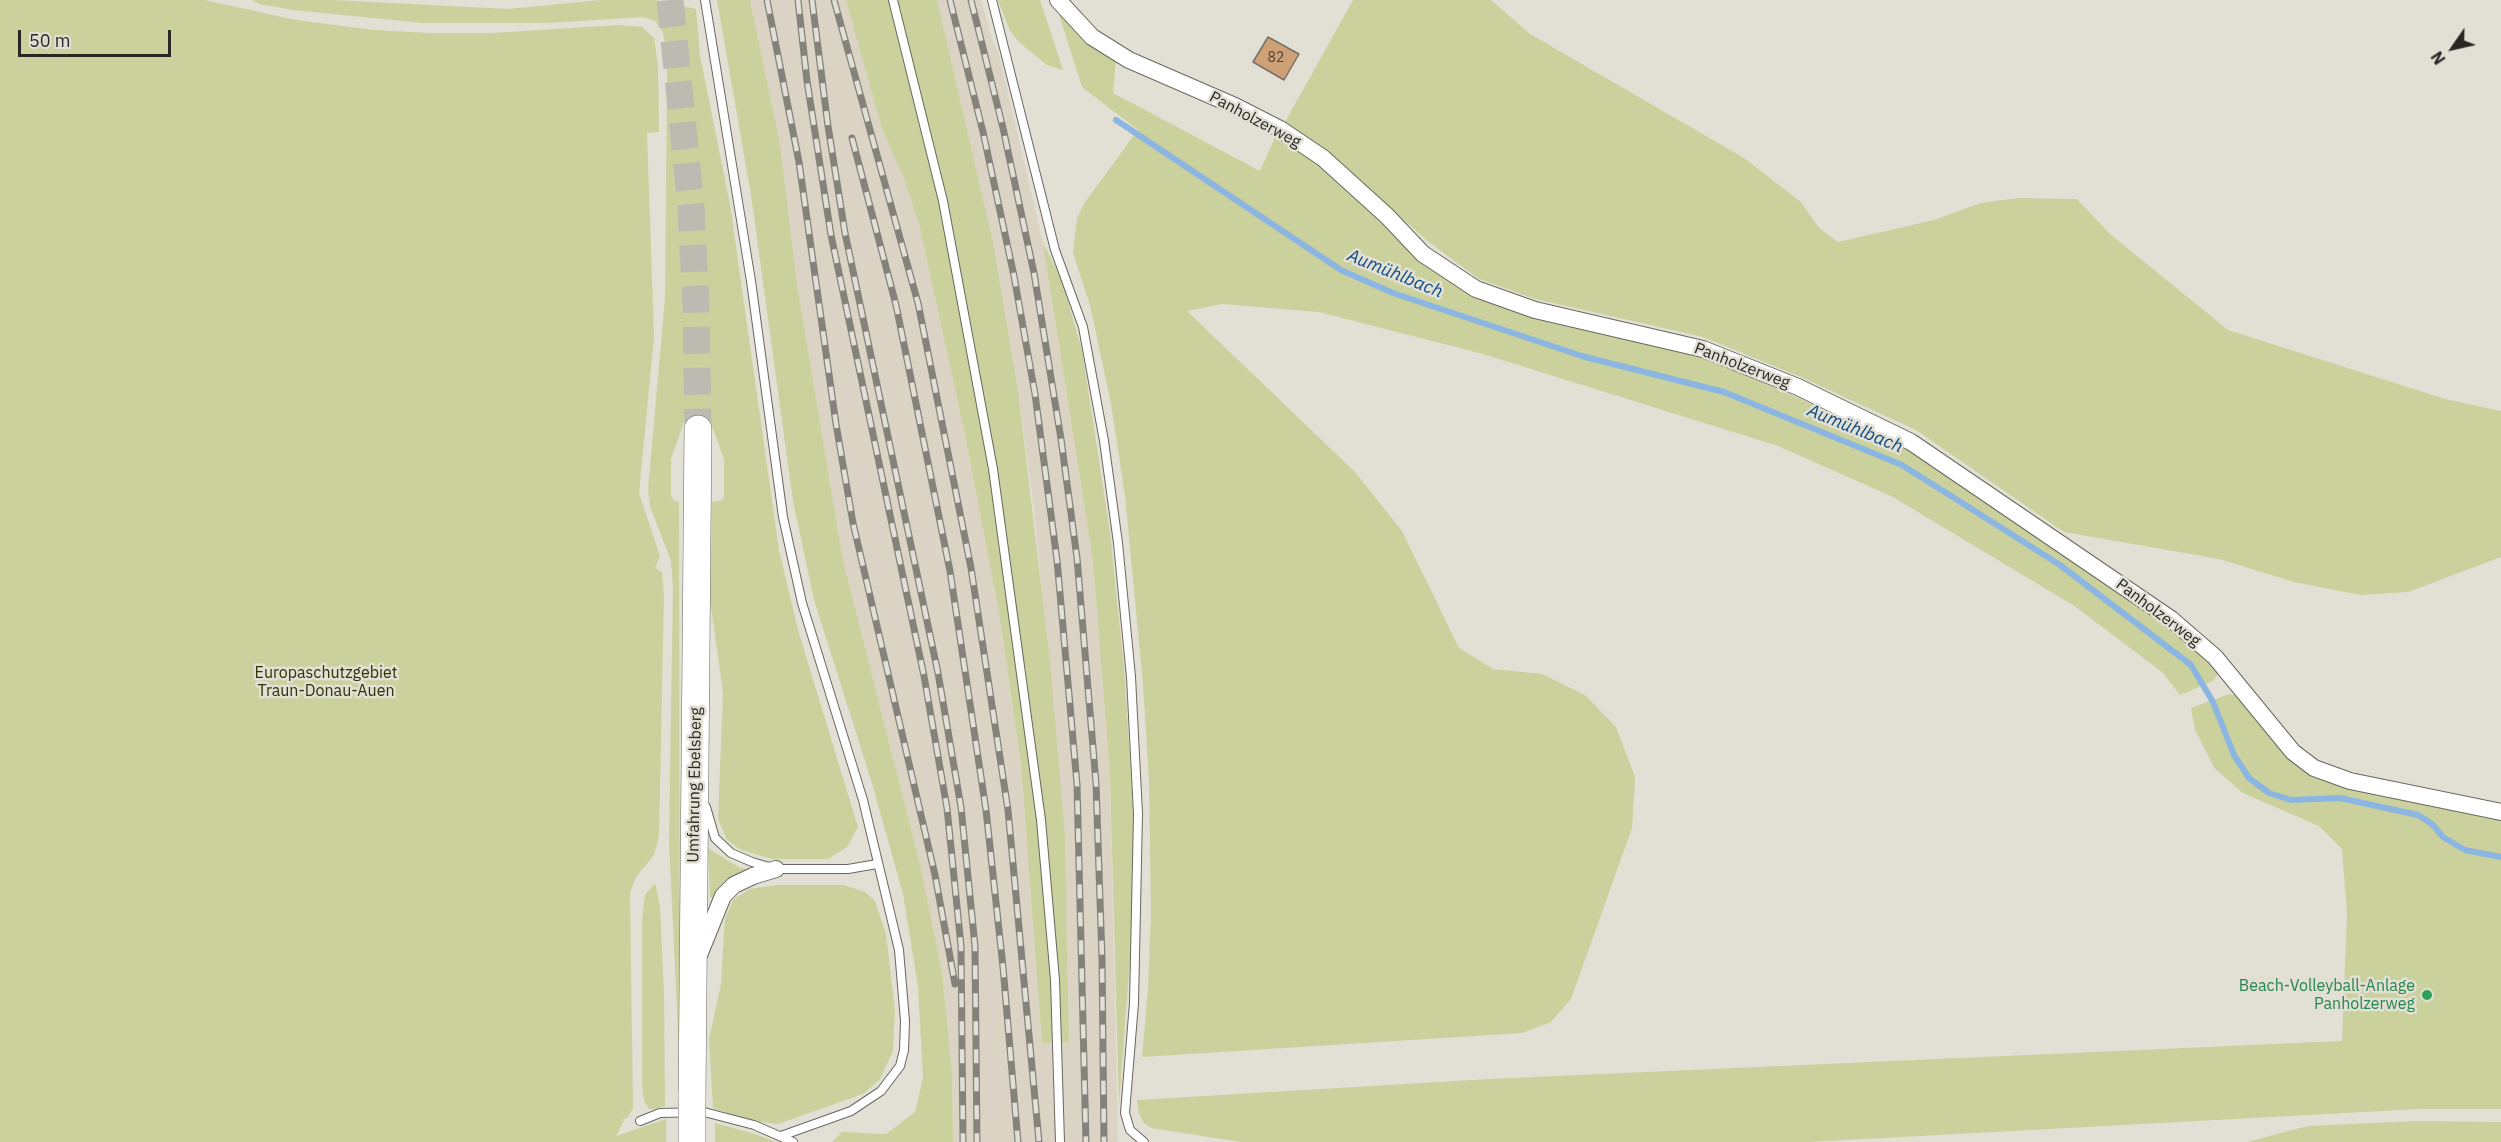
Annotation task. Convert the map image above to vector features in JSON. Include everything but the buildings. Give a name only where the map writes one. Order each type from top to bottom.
[{"type":"main road","name":"Umfahrung Ebelsberg","points":[[692,1142],[698,429]]},
{"type":"street","name":"Panholzerweg","points":[[1058,0],[1092,37],[1129,60],[1235,106],[1280,129],[1323,158],[1387,216],[1423,254],[1476,289],[1535,310],[1704,349],[1798,387],[1911,442],[2171,619],[2215,657],[2292,752],[2313,768],[2350,781],[2501,812]]},
{"type":"street","points":[[693,969],[723,896],[734,885],[776,869]]},
{"type":"lane","points":[[705,0],[751,281],[783,517],[802,603],[863,800],[899,950],[905,1021],[904,1050],[900,1066],[892,1080],[869,1101],[823,1123],[781,1136]]},
{"type":"lane","points":[[893,0],[943,201],[993,469],[1041,820],[1055,980],[1060,1142]]},
{"type":"lane","points":[[992,0],[1055,250],[1083,327],[1096,392],[1114,512],[1131,677],[1138,814],[1134,1004],[1125,1113],[1130,1130],[1144,1142]]},
{"type":"lane","points":[[696,736],[708,817],[715,838],[731,852],[776,869],[848,868],[877,864]]},
{"type":"lane","points":[[640,1121],[660,1113],[704,1112],[754,1125],[793,1142]]},
{"type":"shaded area","points":[[750,0],[846,0],[882,129],[904,178],[919,224],[965,435],[999,612],[1021,764],[1042,1043],[1069,1042],[1065,834],[1034,510],[1018,390],[993,242],[937,0],[981,0],[993,43],[998,51],[1043,243],[1093,561],[1110,776],[1118,1142],[953,1142],[952,1074],[942,971],[920,864],[843,561],[797,284],[780,143]]},
{"type":"green space","name":"Europaschutzgebiet Traun-Donau-Auen","points":[[0,0],[205,0],[296,20],[374,30],[492,33],[619,25],[642,27],[654,38],[658,66],[659,132],[647,133],[654,337],[639,493],[660,556],[655,568],[662,572],[664,596],[659,836],[654,855],[636,877],[630,893],[633,1108],[627,1118],[621,1120],[624,1121],[616,1136],[666,1119],[666,1142],[0,1142]]},
{"type":"green space","points":[[252,0],[333,0],[508,9],[601,0],[655,0],[696,9],[700,56],[730,204],[779,550],[798,630],[858,827],[847,847],[828,859],[772,859],[741,850],[727,840],[718,819],[723,692],[710,600],[712,502],[722,500],[724,496],[724,459],[710,421],[704,415],[693,415],[684,422],[671,459],[671,496],[673,500],[679,502],[680,1073],[669,841],[673,588],[671,561],[650,506],[648,489],[665,298],[667,50],[662,30],[655,21],[643,17],[548,23],[423,23],[293,10],[259,4]]},
{"type":"green space","points":[[717,0],[750,0],[780,143],[797,284],[843,561],[920,864],[942,971],[952,1074],[953,1142],[832,1142],[842,1132],[886,1134],[915,1112],[923,1078],[918,987],[903,894],[871,780],[814,600],[793,501],[751,195]]},
{"type":"green space","points":[[846,0],[937,0],[993,242],[1018,390],[1050,662],[1065,834],[1069,1042],[1042,1043],[1021,764],[999,612],[965,435],[919,224],[904,178],[882,129]]},
{"type":"green space","points":[[998,0],[1040,0],[1063,70],[1047,65],[1019,42],[1010,31]]},
{"type":"green space","points":[[1353,0],[1491,0],[1530,34],[1744,158],[1801,202],[1819,228],[1838,242],[1934,220],[1980,203],[2018,198],[2077,199],[2110,234],[2228,330],[2445,399],[2501,411],[2501,557],[2408,592],[2360,595],[2294,582],[2219,559],[2064,532],[1916,430],[1801,377],[1703,337],[1535,299],[1479,279],[1430,243],[1328,153],[1284,124]]},
{"type":"green space","points":[[1057,8],[1116,60],[1113,93],[1260,171],[1276,135],[1321,164],[1382,220],[1419,261],[1475,296],[1534,319],[1702,355],[1907,447],[2169,623],[2220,671],[2213,681],[2180,695],[2162,672],[2073,605],[1893,497],[1778,446],[1483,354],[1319,312],[1222,304],[1187,311],[1355,472],[1402,531],[1459,648],[1493,669],[1542,674],[1585,695],[1616,727],[1635,777],[1632,828],[1571,999],[1551,1022],[1522,1033],[1142,1057],[1151,915],[1149,781],[1143,685],[1125,496],[1111,404],[1090,305],[1073,253],[1077,218],[1085,202],[1138,130],[1082,87]]},
{"type":"green space","points":[[1043,243],[1062,281],[1082,350],[1110,532],[1124,667],[1133,807],[1133,918],[1119,1105],[1110,776],[1093,561]]},
{"type":"green space","points":[[2229,694],[2240,696],[2289,758],[2501,818],[2501,1109],[2419,1109],[1809,1142],[1241,1142],[1151,1128],[1143,1122],[1139,1113],[1137,1100],[1489,1079],[2342,1041],[2347,914],[2342,849],[2319,826],[2243,793],[2215,769],[2195,730],[2191,708]]},
{"type":"green space","points":[[708,848],[740,868],[752,870],[717,892],[713,898],[710,897]]},
{"type":"green space","points":[[655,883],[660,906],[664,995],[665,1106],[649,1109],[644,1100],[642,1084],[642,920],[645,895]]},
{"type":"green space","points":[[778,885],[844,885],[865,892],[875,901],[886,934],[895,1010],[893,1051],[880,1079],[863,1094],[778,1124],[753,1121],[713,1108],[709,1039],[721,984],[725,919],[733,900],[749,889]]},
{"type":"green space","points":[[2418,1121],[2501,1122],[2501,1142],[2247,1142],[2308,1126]]},
{"type":"green space","points":[[715,1123],[752,1133],[776,1142],[715,1142]]},
{"type":"waterway","name":"Aumühlbach","points":[[1116,120],[1341,270],[1393,293],[1585,357],[1724,392],[1902,465],[2060,565],[2191,665],[2213,702],[2234,755],[2249,778],[2269,793],[2291,800],[2340,798],[2418,815],[2432,824],[2443,837],[2465,850],[2501,857]]},
{"type":"tunnel","points":[[670,0],[691,207],[696,306],[698,429]]},
{"type":"railway","points":[[767,0],[799,162],[836,424],[853,523],[935,875],[955,984]]},
{"type":"railway","points":[[798,0],[807,81],[831,235],[924,676],[947,808],[961,946],[963,1142]]},
{"type":"railway","points":[[812,0],[828,126],[845,233],[938,673],[961,807],[975,946],[977,1142]]},
{"type":"railway","points":[[834,0],[918,303],[971,568],[1008,810],[1039,1142]]},
{"type":"railway","points":[[950,0],[983,132],[1014,276],[1035,394],[1057,560],[1077,784],[1086,1142]]},
{"type":"railway","points":[[971,0],[1003,128],[1034,273],[1061,439],[1077,558],[1096,783],[1102,958],[1104,1142]]},
{"type":"railway","points":[[852,138],[896,305],[950,571],[986,810],[1003,967],[1018,1142]]},
{"type":"place","name":"Beach-Volleyball-Anlage Panholzerweg","points":[[2427,995]]}]
